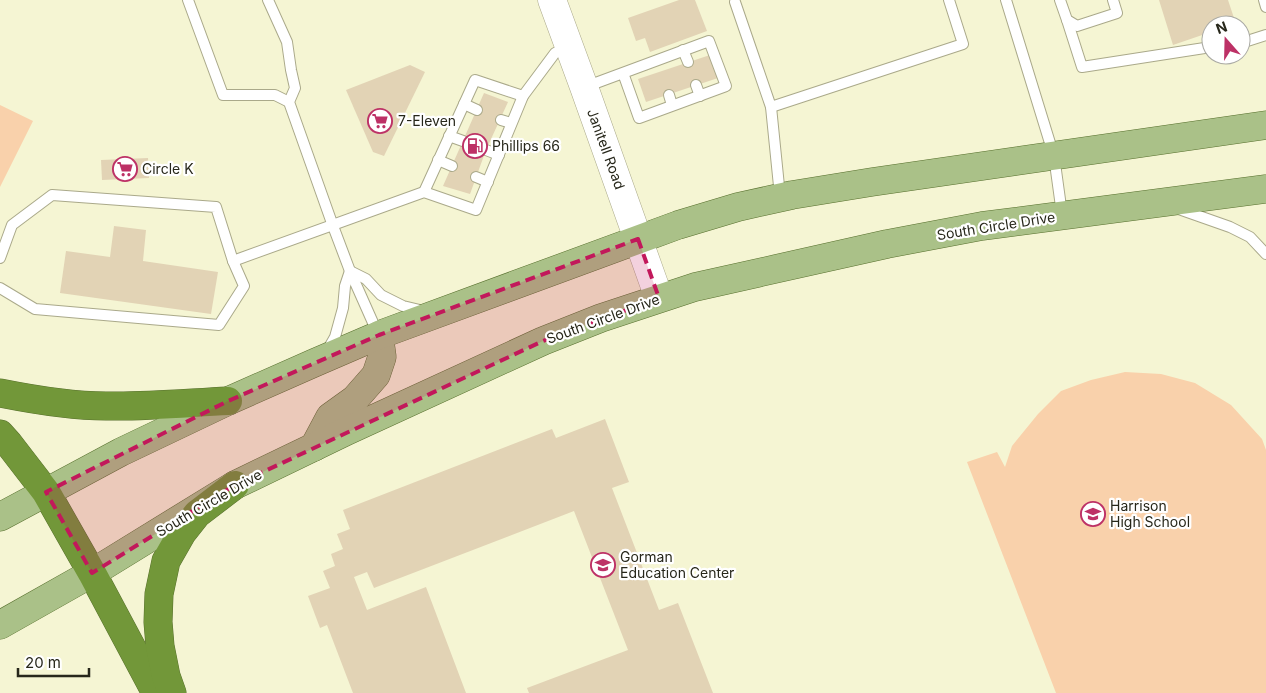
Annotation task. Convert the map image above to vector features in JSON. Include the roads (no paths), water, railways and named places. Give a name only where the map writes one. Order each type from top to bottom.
[{"type":"highway","points":[[0,393],[34,400],[106,406],[148,406],[228,401]]},
{"type":"highway","points":[[0,434],[10,444],[46,492],[156,693]]},
{"type":"highway","points":[[172,693],[161,654],[158,622],[158,594],[166,561],[182,533],[198,514],[235,485]]},
{"type":"main road","points":[[0,517],[121,452],[228,401],[323,359],[379,335],[678,225],[738,207],[872,182],[1266,125]]},
{"type":"main road","name":"South Circle Drive","points":[[0,625],[92,573],[235,485],[543,341],[659,298],[695,287],[859,249],[982,226],[1266,189]]},
{"type":"main road","points":[[314,447],[330,417],[355,398],[376,375],[382,357],[379,335]]},
{"type":"street","name":"Janitell Road","points":[[552,0],[659,298]]},
{"type":"lane","points":[[188,0],[223,95],[275,95],[289,102]]},
{"type":"lane","points":[[268,0],[287,42],[290,70],[295,88],[289,102],[350,271],[379,335]]},
{"type":"lane","points":[[771,107],[963,44],[949,0]]},
{"type":"lane","points":[[1006,0],[1054,156],[1062,215]]},
{"type":"lane","points":[[1060,0],[1082,67],[1201,49]]},
{"type":"lane","points":[[1067,20],[1077,26],[1117,13],[1113,0]]},
{"type":"lane","points":[[1264,0],[1266,7]]},
{"type":"lane","points":[[736,1],[771,107],[780,198]]},
{"type":"lane","points":[[1251,40],[1266,36]]},
{"type":"lane","points":[[584,87],[623,72],[709,41],[726,86],[639,118],[623,72]]},
{"type":"lane","points":[[234,261],[424,192],[476,210],[523,96],[555,53],[568,46]]},
{"type":"lane","points":[[684,50],[688,62]]},
{"type":"lane","points":[[655,61],[660,72]]},
{"type":"lane","points":[[424,192],[475,80],[523,96]]},
{"type":"lane","points":[[696,85],[700,96]]},
{"type":"lane","points":[[669,95],[672,105]]},
{"type":"lane","points":[[464,104],[477,110]]},
{"type":"lane","points":[[501,120],[512,123]]},
{"type":"lane","points":[[449,136],[463,141]]},
{"type":"lane","points":[[486,150],[499,155]]},
{"type":"lane","points":[[438,160],[452,166]]},
{"type":"lane","points":[[476,177],[488,182]]},
{"type":"lane","points":[[0,258],[12,225],[52,195],[216,207],[244,286],[219,326],[34,309],[0,288]]},
{"type":"lane","points":[[1158,203],[1230,228],[1250,238],[1266,254]]},
{"type":"lane","points":[[350,271],[366,279],[381,295],[403,306],[435,314]]},
{"type":"lane","points":[[323,359],[335,336],[350,271]]},
{"type":"place","name":"7-Eleven","points":[[380,121]]},
{"type":"place","name":"Phillips 66","points":[[475,146]]},
{"type":"place","name":"Circle K","points":[[125,169]]},
{"type":"place","name":"Harrison High School","points":[[1093,514]]},
{"type":"place","name":"Gorman Education Center","points":[[603,565]]}]
